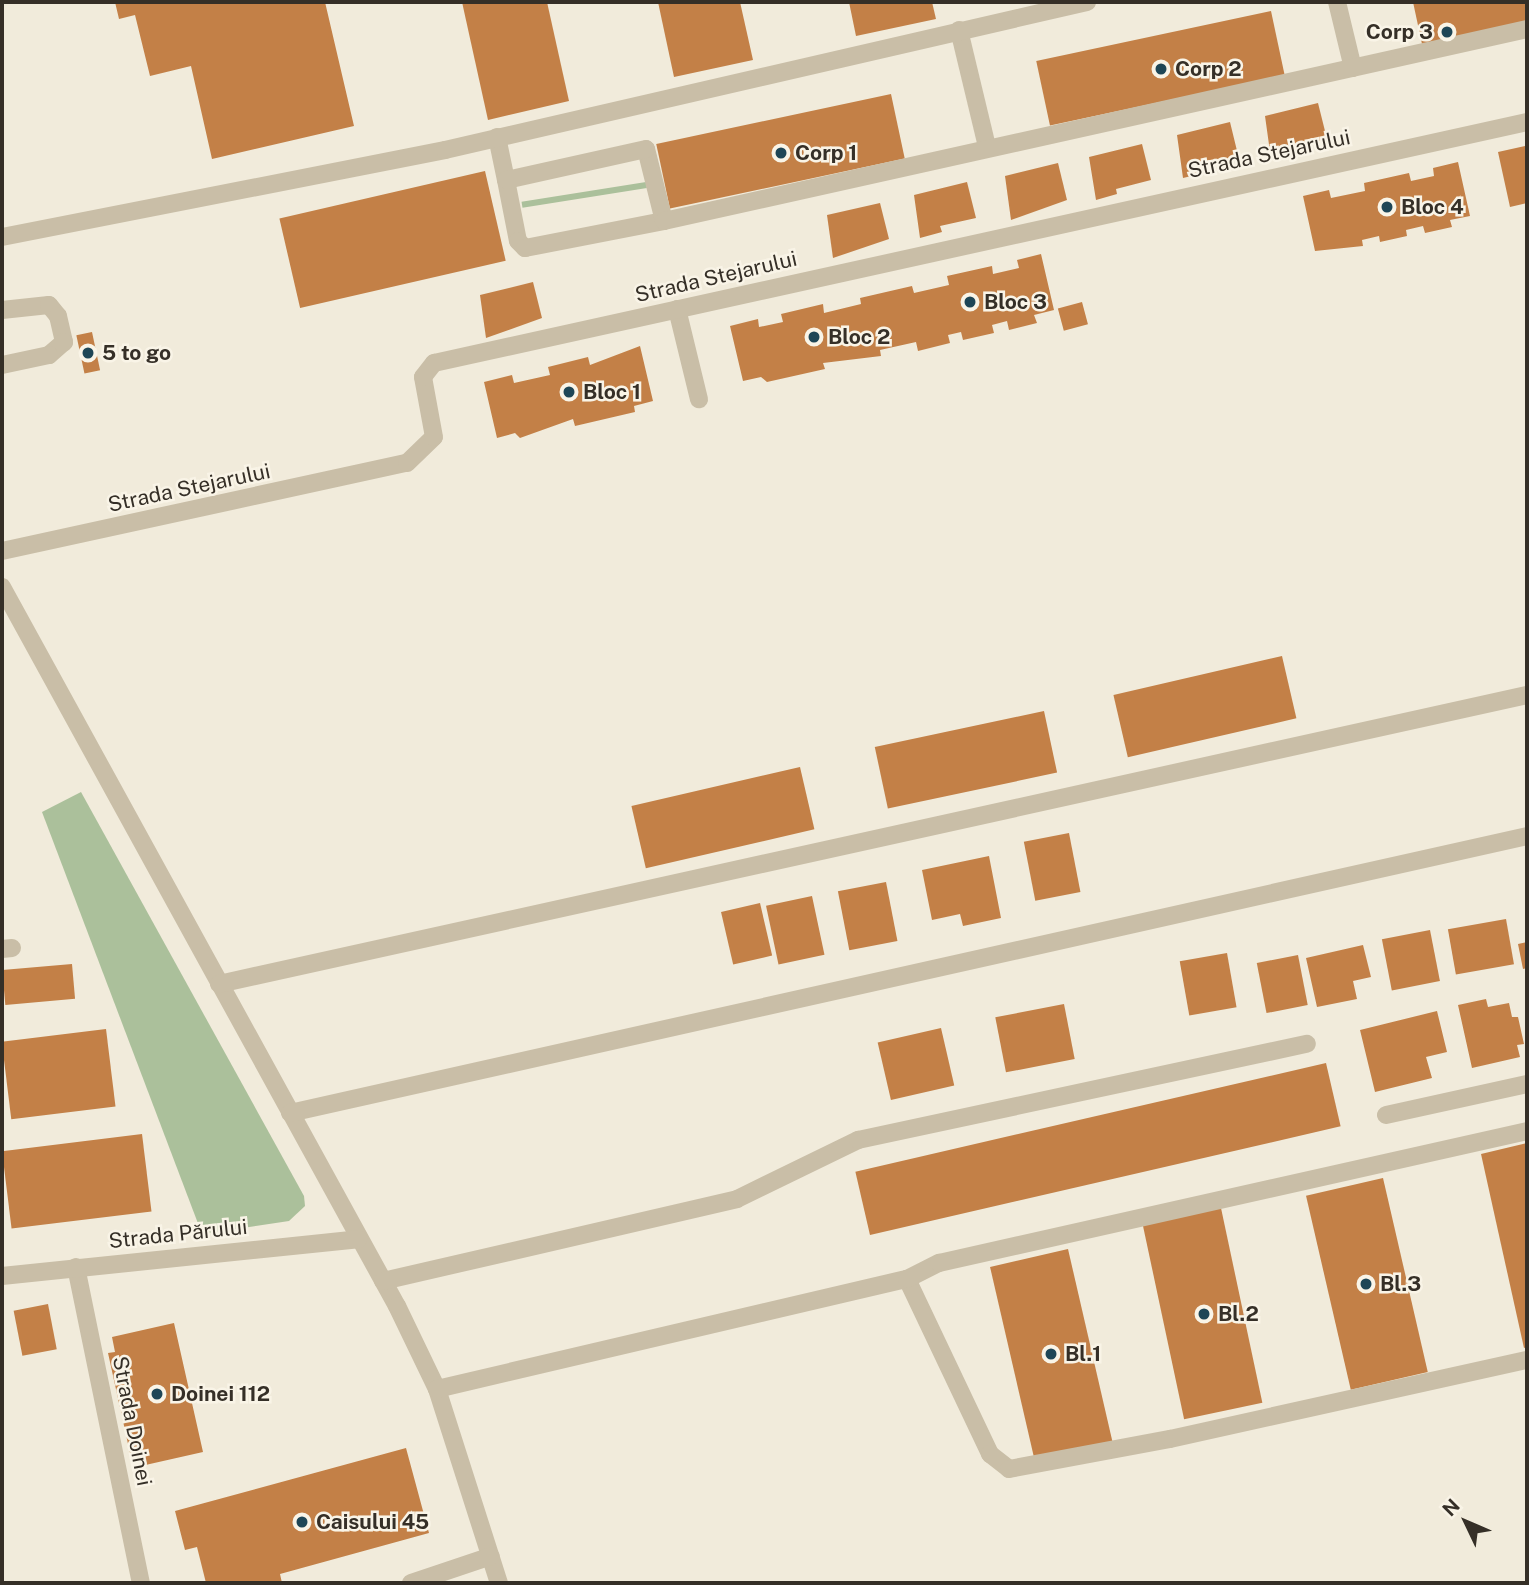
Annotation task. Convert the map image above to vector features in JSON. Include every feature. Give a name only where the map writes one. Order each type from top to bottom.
[{"type":"street","points":[[2,237],[497,137],[1087,2]]},
{"type":"street","points":[[1337,2],[1353,68]]},
{"type":"street","points":[[497,137],[518,241],[532,250],[1527,29]]},
{"type":"street","points":[[959,30],[987,147]]},
{"type":"street","name":"Strada Stejarului","points":[[2,551],[407,463],[434,437],[423,377],[434,363],[1527,122]]},
{"type":"street","points":[[506,180],[646,149],[664,221]]},
{"type":"street","points":[[2,310],[49,304],[58,316],[64,342],[49,355],[2,365]]},
{"type":"street","points":[[677,309],[699,399]]},
{"type":"street","points":[[2,586],[383,1281],[437,1389],[499,1583]]},
{"type":"street","points":[[219,984],[1527,695]]},
{"type":"street","points":[[290,1113],[1527,836]]},
{"type":"street","points":[[383,1281],[737,1199],[858,1140],[1307,1044]]},
{"type":"street","points":[[1386,1115],[1527,1084]]},
{"type":"street","points":[[437,1389],[907,1279],[939,1264],[1527,1131]]},
{"type":"street","name":"Strada Părului","points":[[2,1276],[358,1239]]},
{"type":"street","name":"Strada Doinei","points":[[76,1267],[141,1583]]},
{"type":"street","points":[[907,1279],[990,1454],[1009,1469],[1103,1453],[1527,1360]]},
{"type":"street","points":[[411,1583],[491,1556]]},
{"type":"green space","points":[[646,182],[647,188],[522,208],[522,202]]},
{"type":"green space","points":[[81,792],[304,1196],[305,1206],[289,1221],[202,1234],[42,812]]},
{"type":"building","points":[[115,2],[325,2],[354,126],[212,159],[191,66],[150,76],[135,15],[119,19]]},
{"type":"building","points":[[462,2],[547,2],[569,101],[488,120]]},
{"type":"building","points":[[658,2],[740,2],[753,60],[674,77]]},
{"type":"building","points":[[849,2],[932,2],[936,19],[856,36]]},
{"type":"building","name":"Corp 3","points":[[1413,2],[1527,2],[1527,21],[1422,44]]},
{"type":"building","name":"Corp 2","points":[[1271,11],[1285,76],[1050,125],[1036,61]]},
{"type":"building","name":"Corp 1","points":[[891,94],[905,159],[670,208],[656,144]]},
{"type":"building","points":[[1318,103],[1327,139],[1292,148],[1293,154],[1271,159],[1265,116]]},
{"type":"building","points":[[1230,122],[1239,159],[1203,167],[1204,173],[1183,178],[1177,135]]},
{"type":"building","points":[[1142,144],[1151,180],[1116,189],[1117,194],[1096,200],[1089,157]]},
{"type":"building","points":[[1525,146],[1527,203],[1510,207],[1498,152]]},
{"type":"building","name":"Bloc 4","points":[[1458,162],[1470,216],[1450,220],[1452,227],[1425,233],[1423,226],[1406,230],[1407,236],[1380,242],[1379,236],[1362,240],[1363,246],[1315,251],[1303,196],[1329,190],[1331,198],[1365,191],[1364,183],[1409,173],[1411,181],[1434,176],[1433,168]]},
{"type":"building","points":[[1058,163],[1067,200],[1011,220],[1005,176]]},
{"type":"building","points":[[485,171],[506,261],[300,308],[279,218]]},
{"type":"building","points":[[967,182],[976,218],[940,226],[942,232],[920,238],[914,195]]},
{"type":"building","points":[[880,203],[889,239],[833,258],[827,215]]},
{"type":"building","points":[[1041,254],[1054,310],[1034,315],[1037,323],[1009,330],[1007,321],[992,325],[994,333],[963,340],[961,332],[948,335],[950,343],[918,351],[916,342],[880,350],[881,356],[823,363],[825,369],[767,382],[761,377],[743,381],[730,326],[758,319],[759,327],[783,322],[781,314],[823,304],[824,313],[861,304],[860,298],[912,286],[914,293],[949,285],[947,276],[992,266],[993,274],[1019,268],[1017,260]]},
{"type":"building","points":[[533,282],[542,318],[486,338],[480,295]]},
{"type":"building","points":[[1082,302],[1088,324],[1064,331],[1058,308]]},
{"type":"building","name":"5 to go","points":[[92,332],[100,370],[84,373],[76,335]]},
{"type":"building","name":"Bloc 1","points":[[640,346],[653,401],[634,406],[635,412],[575,426],[573,419],[520,438],[515,433],[497,438],[484,382],[512,375],[514,383],[550,375],[548,367],[588,357],[590,365]]},
{"type":"building","points":[[1282,656],[1296,718],[1128,757],[1113,695]]},
{"type":"building","points":[[1044,711],[1057,773],[888,809],[875,747]]},
{"type":"building","points":[[800,767],[814,829],[646,868],[631,806]]},
{"type":"building","points":[[1069,833],[1080,892],[1035,901],[1024,842]]},
{"type":"building","points":[[989,856],[1001,918],[963,926],[960,914],[932,920],[922,870]]},
{"type":"building","points":[[886,882],[897,941],[849,950],[838,891]]},
{"type":"building","points":[[812,896],[824,955],[779,964],[766,906]]},
{"type":"building","points":[[760,903],[772,956],[733,965],[721,912]]},
{"type":"building","points":[[1506,919],[1514,964],[1456,975],[1448,929]]},
{"type":"building","points":[[1430,930],[1440,981],[1392,990],[1382,939]]},
{"type":"building","points":[[1527,942],[1527,968],[1523,969],[1518,944]]},
{"type":"building","points":[[1363,945],[1371,977],[1353,981],[1357,999],[1317,1007],[1306,958]]},
{"type":"building","points":[[1227,953],[1237,1007],[1189,1015],[1180,961]]},
{"type":"building","points":[[1298,955],[1308,1005],[1267,1013],[1257,963]]},
{"type":"building","points":[[72,964],[75,999],[5,1005],[2,970]]},
{"type":"building","points":[[1486,999],[1488,1007],[1509,1003],[1512,1017],[1518,1017],[1524,1044],[1517,1045],[1520,1057],[1472,1068],[1458,1005]]},
{"type":"building","points":[[1064,1004],[1075,1059],[1006,1072],[995,1017]]},
{"type":"building","points":[[1437,1011],[1447,1052],[1426,1057],[1432,1078],[1375,1092],[1360,1030]]},
{"type":"building","points":[[941,1028],[954,1085],[891,1100],[878,1043]]},
{"type":"building","points":[[106,1029],[116,1106],[11,1119],[2,1042]]},
{"type":"building","points":[[1326,1063],[1341,1126],[870,1235],[855,1172]]},
{"type":"building","points":[[142,1134],[152,1211],[12,1229],[2,1151]]},
{"type":"building","points":[[1527,1143],[1527,1347],[1524,1348],[1481,1154]]},
{"type":"building","name":"Bl.3","points":[[1383,1178],[1428,1372],[1351,1390],[1306,1196]]},
{"type":"building","name":"Bl.2","points":[[1221,1208],[1262,1403],[1184,1419],[1143,1225]]},
{"type":"building","name":"Bl.1","points":[[1068,1249],[1113,1443],[1035,1461],[990,1267]]},
{"type":"building","points":[[48,1304],[57,1349],[22,1356],[14,1311]]},
{"type":"building","name":"Doinei 112","points":[[174,1323],[203,1452],[141,1466],[137,1451],[130,1453],[108,1353],[115,1352],[112,1337]]},
{"type":"building","name":"Caisului 45","points":[[406,1448],[429,1533],[280,1574],[282,1583],[206,1583],[197,1547],[185,1550],[175,1511]]},
{"type":"place","name":"Corp 3","points":[[1447,32]]},
{"type":"place","name":"Corp 2","points":[[1161,69]]},
{"type":"place","name":"Corp 1","points":[[781,153]]},
{"type":"place","name":"Bloc 4","points":[[1387,207]]},
{"type":"place","name":"Bloc 3","points":[[970,302]]},
{"type":"place","name":"Bloc 2","points":[[814,337]]},
{"type":"place","name":"5 to go","points":[[88,353]]},
{"type":"place","name":"Bloc 1","points":[[569,392]]},
{"type":"place","name":"Bl.3","points":[[1366,1284]]},
{"type":"place","name":"Bl.2","points":[[1204,1314]]},
{"type":"place","name":"Bl.1","points":[[1051,1354]]},
{"type":"place","name":"Doinei 112","points":[[157,1394]]},
{"type":"place","name":"Caisului 45","points":[[302,1522]]}]
